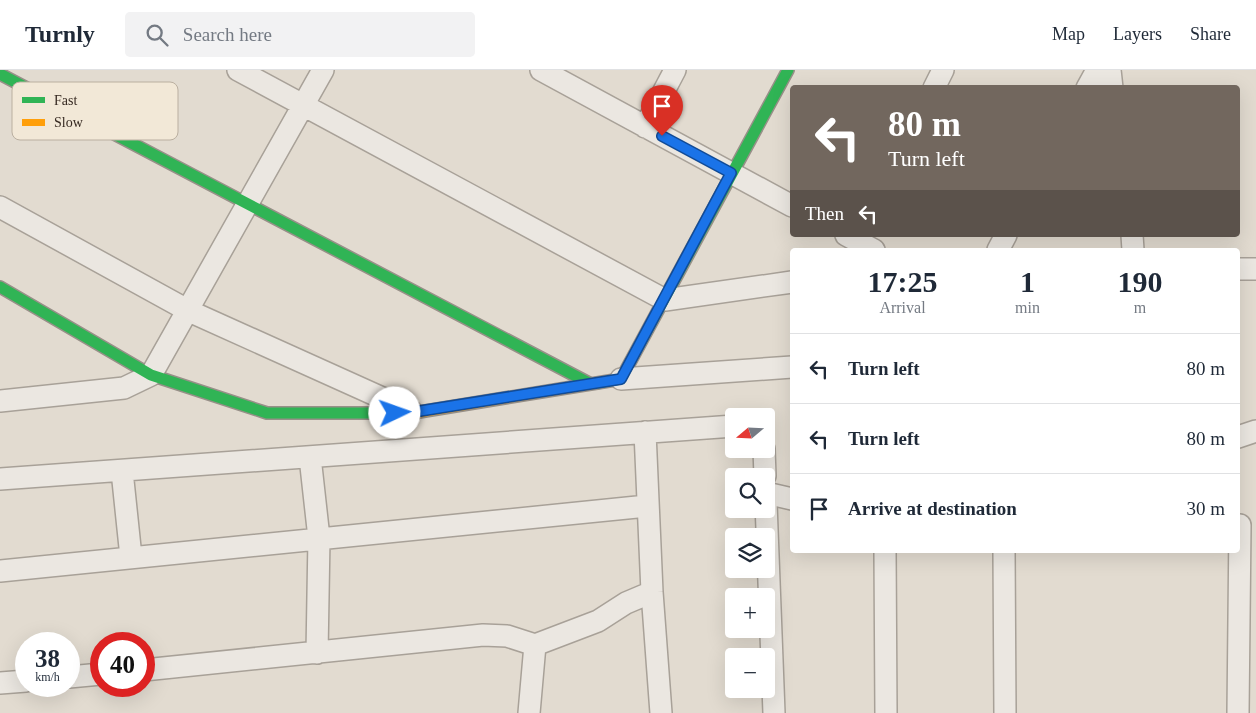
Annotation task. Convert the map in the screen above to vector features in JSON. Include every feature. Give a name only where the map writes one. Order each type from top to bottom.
[{"type":"street","points":[[238,70],[665,300],[790,282]]},
{"type":"street","points":[[0,401],[124,388],[151,375],[189,311],[323,70]]},
{"type":"street","points":[[645,127],[675,70]]},
{"type":"street","points":[[621,379],[788,70]]},
{"type":"street","points":[[936,85],[943,70]]},
{"type":"street","points":[[1089,85],[1097,70]]},
{"type":"street","points":[[1110,70],[1112,85]]},
{"type":"street","points":[[546,71],[790,205]]},
{"type":"street","points":[[0,74],[15,82]]},
{"type":"street","points":[[125,140],[589,383]]},
{"type":"street","points":[[0,206],[189,311],[414,412]]},
{"type":"street","points":[[854,237],[871,248]]},
{"type":"street","points":[[1240,269],[1256,269]]},
{"type":"street","points":[[0,287],[151,375],[267,413],[414,412],[621,379],[790,366]]},
{"type":"street","points":[[0,480],[725,427]]},
{"type":"street","points":[[1240,436],[1256,431]]},
{"type":"street","points":[[645,432],[647,506],[661,713]]},
{"type":"street","points":[[310,457],[320,538],[317,653]]},
{"type":"street","points":[[122,471],[131,557]]},
{"type":"street","points":[[775,495],[790,499]]},
{"type":"street","points":[[0,571],[647,506]]},
{"type":"street","points":[[767,518],[774,713]]},
{"type":"street","points":[[1238,713],[1247,676],[1244,527]]},
{"type":"street","points":[[885,553],[886,713]]},
{"type":"street","points":[[1004,553],[1005,713]]},
{"type":"street","points":[[155,669],[483,635],[507,636],[535,645],[598,621],[626,603],[652,592]]},
{"type":"street","points":[[530,713],[535,645]]},
{"type":"street","points":[[0,683],[15,682]]},
{"type":"traffic: fast","points":[[597,383],[621,379],[788,70]]},
{"type":"traffic: fast","points":[[0,74],[15,82]]},
{"type":"traffic: fast","points":[[126,140],[589,383]]},
{"type":"traffic: fast","points":[[0,287],[151,375],[267,413],[385,413]]},
{"type":"traffic: slow","points":[[385,413],[413,413],[597,383]]},
{"type":"route","points":[[395,413],[414,412],[621,379],[665,300],[731,173],[662,136]]}]
